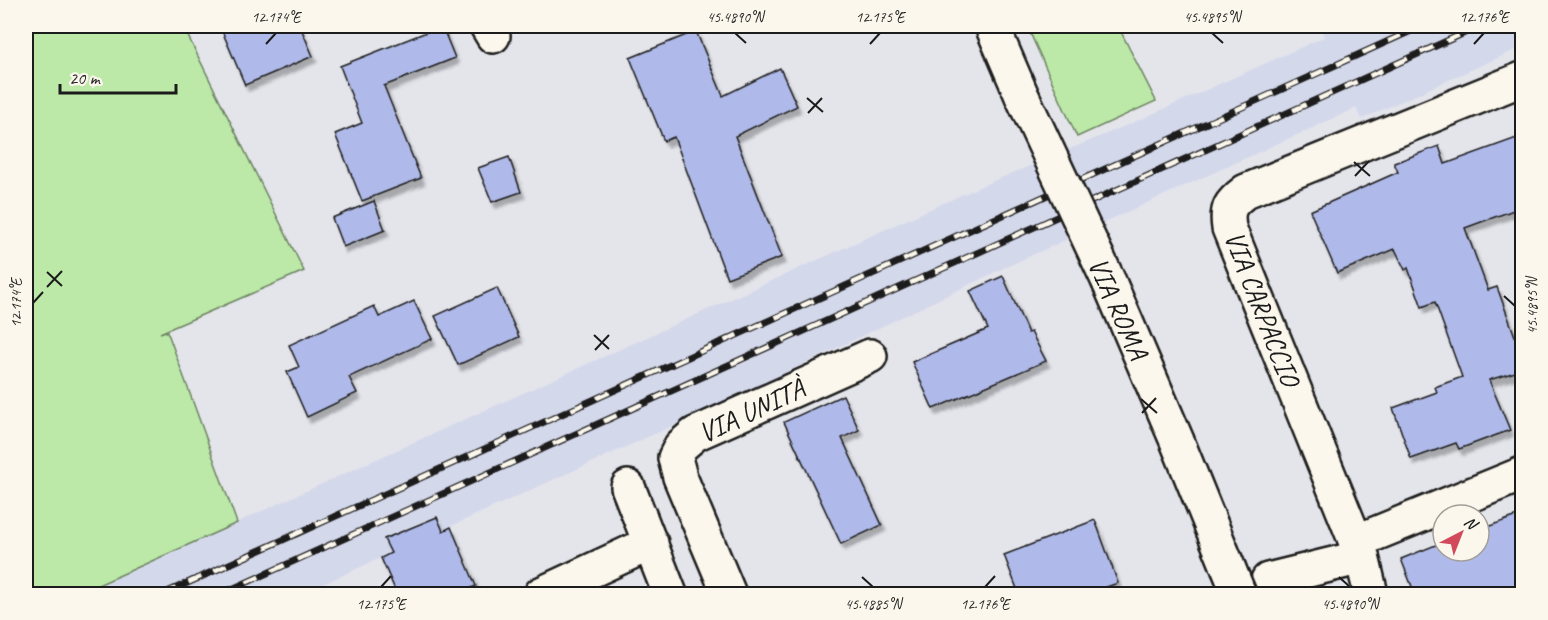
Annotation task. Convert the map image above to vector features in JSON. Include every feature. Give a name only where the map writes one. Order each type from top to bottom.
[{"type":"street","name":"VIA ROMA","points":[[992,26],[1108,282],[1177,441],[1234,581]]},
{"type":"street","name":"VIA CARPACCIO","points":[[1371,594],[1358,548],[1229,228],[1227,214],[1233,201],[1246,191],[1522,80]]},
{"type":"street","name":"VIA UNITÀ","points":[[729,594],[680,477],[675,458],[681,446],[694,434],[870,356]]},
{"type":"street","points":[[1268,580],[1358,548],[1370,536],[1522,474]]},
{"type":"street","points":[[628,487],[670,594]]},
{"type":"street","points":[[541,594],[651,543]]},
{"type":"shaded area","points":[[1522,26],[1522,47],[1362,119],[1356,108],[1006,267],[699,414],[301,594],[78,594],[979,187],[1137,121],[1324,37],[1321,27]]},
{"type":"green space","points":[[26,26],[183,26],[304,271],[160,333],[166,331],[169,336],[237,523],[78,594],[26,594]]},
{"type":"green space","points":[[1027,26],[1118,26],[1156,101],[1077,137]]},
{"type":"building","points":[[220,26],[300,26],[313,56],[245,85]]},
{"type":"building","points":[[442,26],[455,58],[384,86],[421,178],[362,201],[335,134],[362,123],[340,66]]},
{"type":"building","points":[[696,31],[723,96],[780,68],[797,106],[735,136],[782,257],[727,278],[674,137],[664,141],[630,58]]},
{"type":"building","points":[[1522,136],[1522,207],[1465,228],[1488,290],[1497,287],[1516,339],[1522,337],[1522,370],[1489,380],[1510,430],[1459,449],[1456,443],[1411,459],[1393,408],[1437,392],[1435,387],[1462,377],[1435,302],[1422,307],[1408,268],[1405,270],[1395,249],[1337,273],[1310,211],[1398,172],[1394,163],[1439,146],[1445,164]]},
{"type":"building","points":[[509,157],[521,192],[492,202],[478,168]]},
{"type":"building","points":[[374,201],[385,230],[343,247],[332,218]]},
{"type":"building","points":[[1003,276],[1028,333],[1031,332],[1046,361],[933,409],[912,362],[988,329],[970,291]]},
{"type":"building","points":[[497,288],[519,337],[458,365],[435,316]]},
{"type":"building","points":[[414,301],[432,339],[349,377],[357,393],[307,417],[287,372],[299,367],[289,345],[374,306],[379,317]]},
{"type":"building","points":[[843,395],[859,430],[842,438],[882,525],[841,544],[784,422]]},
{"type":"building","points":[[1522,514],[1522,594],[1415,594],[1401,559],[1431,547],[1431,563],[1491,563],[1491,526]]},
{"type":"building","points":[[437,517],[443,531],[451,527],[476,586],[456,594],[397,594],[381,558],[391,553],[384,539]]},
{"type":"building","points":[[1095,520],[1118,583],[1086,594],[1019,594],[1004,555]]},
{"type":"railway","points":[[163,594],[1422,26]]},
{"type":"railway","points":[[221,594],[1480,26]]}]
